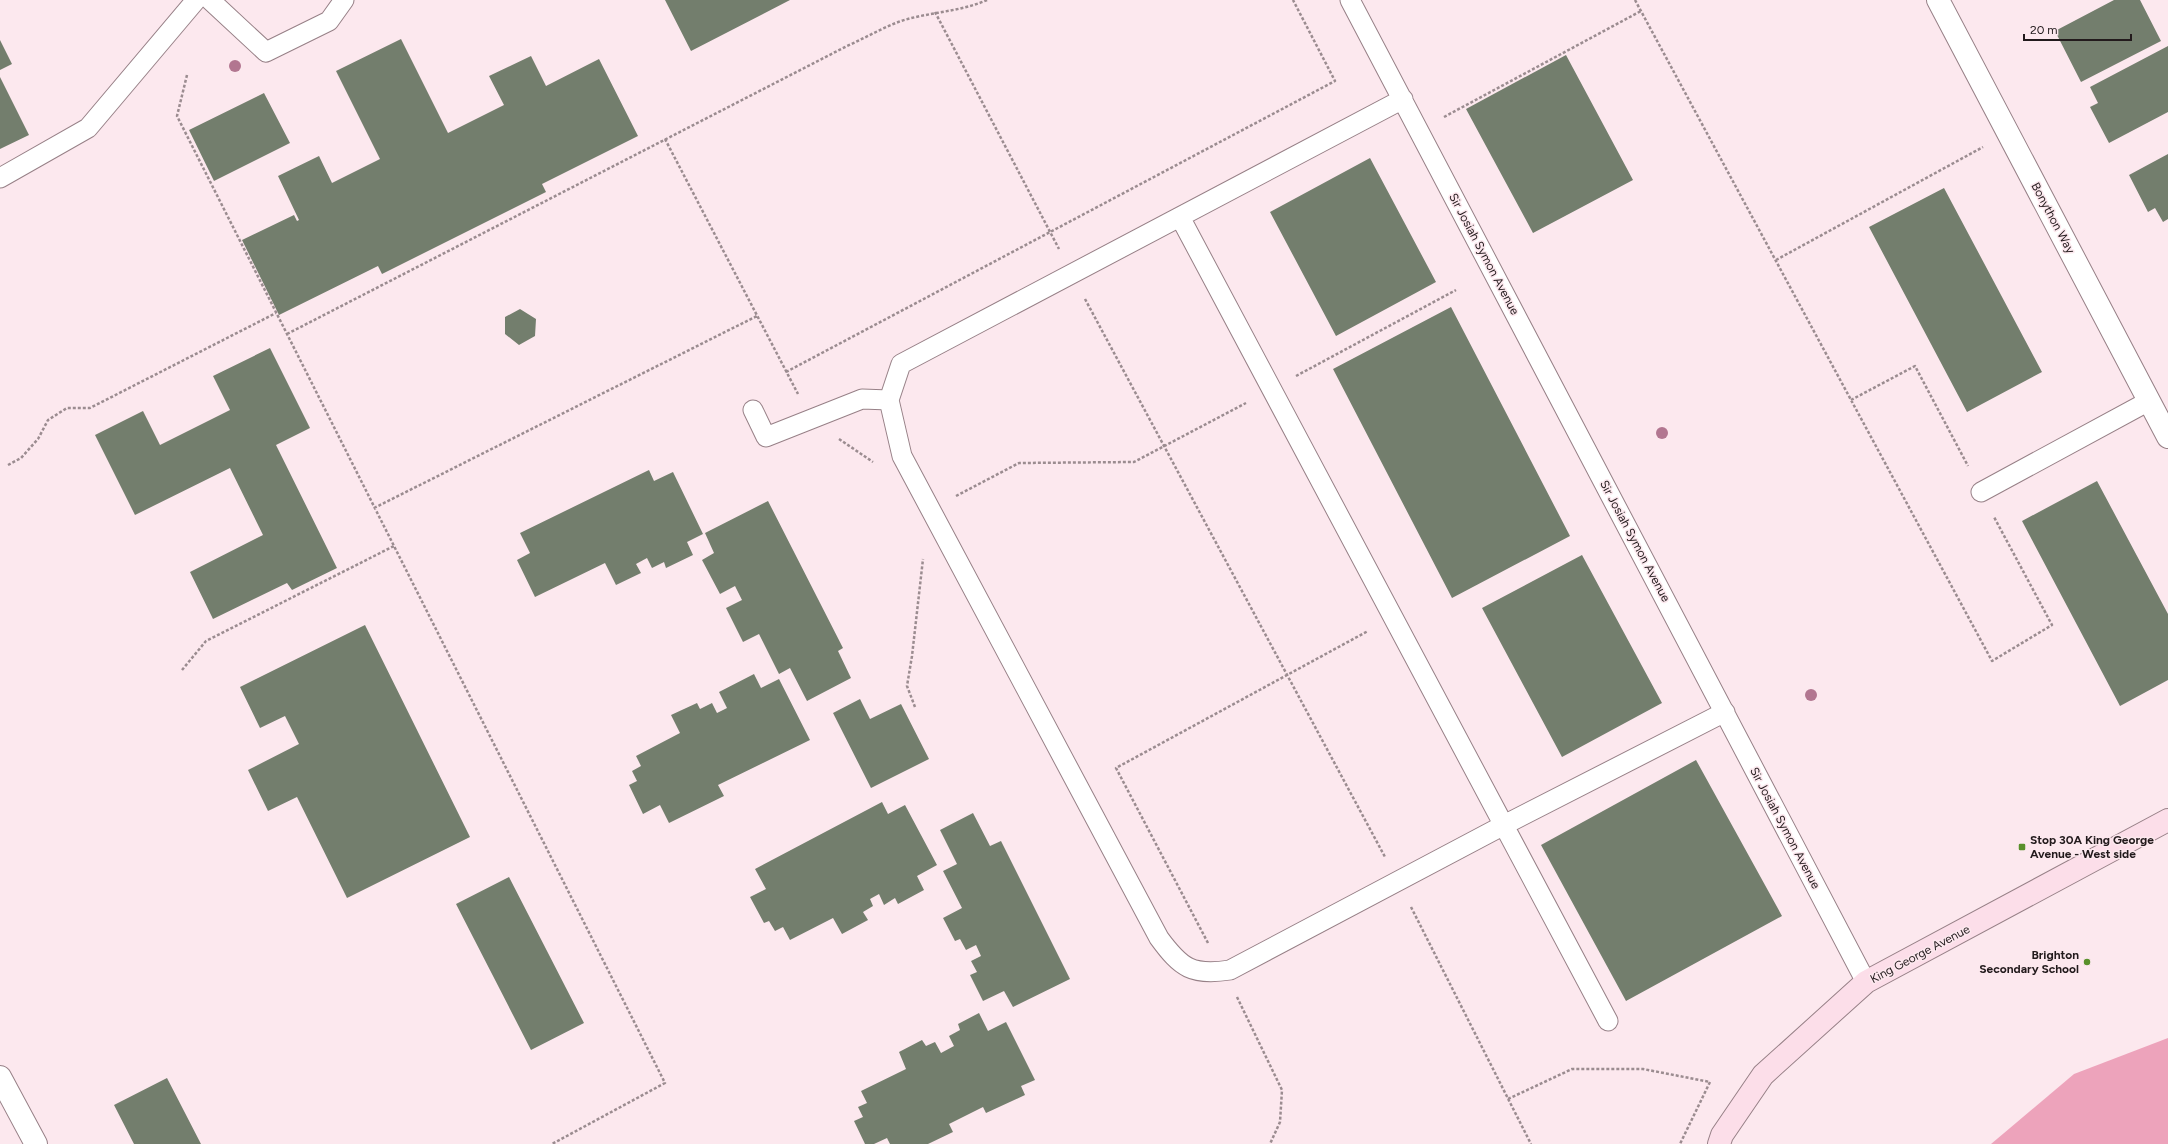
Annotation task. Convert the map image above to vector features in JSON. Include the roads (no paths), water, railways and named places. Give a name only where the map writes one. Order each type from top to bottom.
[{"type":"street","name":"Bonython Way","points":[[1938,0],[2168,437]]},
{"type":"street","name":"King George Avenue","points":[[1719,1144],[1722,1135],[1763,1075],[1866,982],[2168,820]]},
{"type":"street","points":[[0,1077],[36,1144]]},
{"type":"lane","points":[[0,178],[88,128],[196,0]]},
{"type":"lane","points":[[210,0],[266,52],[328,21],[344,0]]},
{"type":"lane","name":"Sir Josiah Symon Avenue","points":[[1357,4],[1403,99],[1866,982]]},
{"type":"lane","points":[[1403,99],[901,364],[889,400],[902,456],[1159,938],[1175,960],[1193,970],[1213,973],[1230,970],[1504,825],[1725,712]]},
{"type":"lane","points":[[1180,217],[1608,1021]]},
{"type":"lane","points":[[753,410],[766,437],[862,399],[889,400]]},
{"type":"lane","points":[[1981,492],[2149,401]]},
{"type":"place","name":"Stop 30A King George Avenue - West side","points":[[2022,847]]},
{"type":"place","name":"Brighton Secondary School","points":[[2087,962]]}]
